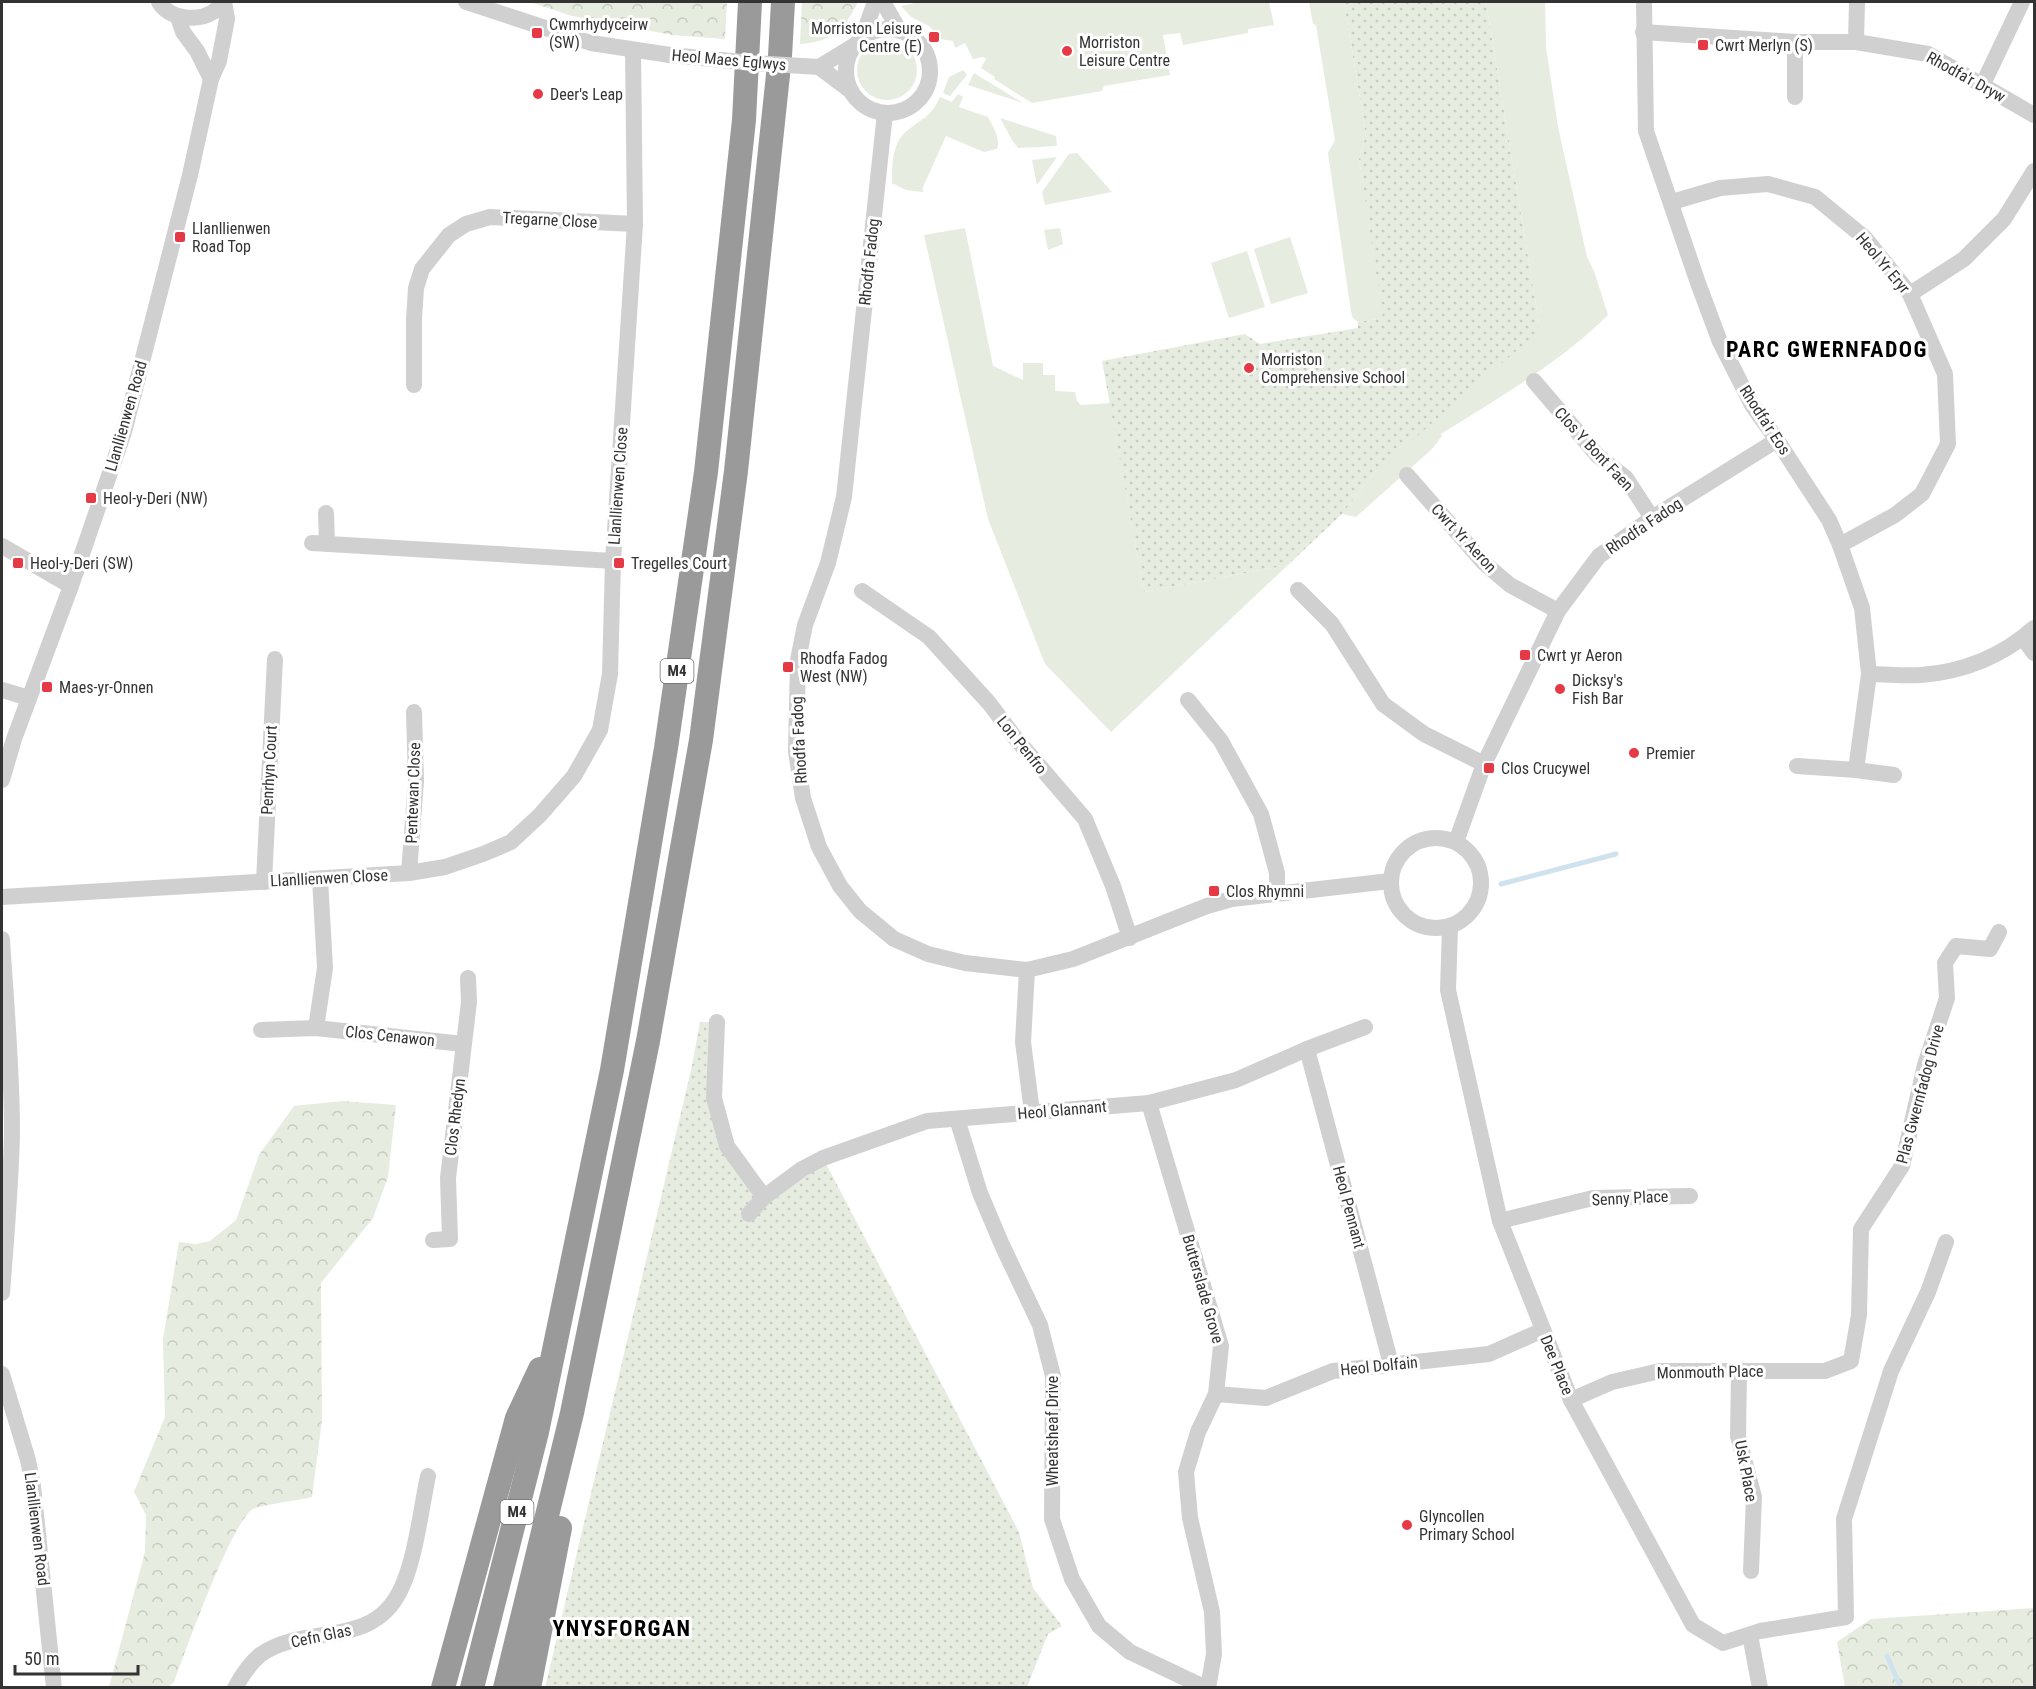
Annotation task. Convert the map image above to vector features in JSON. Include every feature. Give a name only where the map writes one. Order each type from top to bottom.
[{"type":"highway","name":"M4","points":[[472,1688],[537,1432],[612,1070],[666,748],[706,472],[744,120],[750,2]]},
{"type":"highway","name":"M4","points":[[505,1688],[572,1413],[648,1041],[701,740],[736,471],[780,56],[783,2]]},
{"type":"highway","name":"M4","points":[[443,1688],[517,1418],[556,1334]]},
{"type":"highway","name":"M4","points":[[529,1688],[575,1447],[572,1413]]},
{"type":"street","points":[[159,2],[178,16],[196,18],[212,13],[224,2]]},
{"type":"street","name":"Llanllienwen Road","points":[[2,780],[124,432],[187,187],[211,78],[219,61],[227,19],[224,2]]},
{"type":"street","name":"Heol Maes Eglwys","points":[[466,2],[591,43],[670,55],[819,67]]},
{"type":"street","points":[[851,91],[846,72],[850,53],[859,41],[875,2]]},
{"type":"street","points":[[883,2],[898,30]]},
{"type":"street","name":"Rhodfa'r Eos","points":[[1644,2],[1646,131],[1720,342],[1752,405],[1778,440],[1829,520],[1862,608],[1869,674],[1856,770]]},
{"type":"street","points":[[1856,42],[1857,2]]},
{"type":"street","points":[[1983,86],[2022,2]]},
{"type":"street","points":[[178,16],[183,32],[197,51],[211,78]]},
{"type":"street","points":[[879,29],[898,30],[916,39],[927,54],[930,72],[926,90],[915,104],[898,112],[872,110],[819,67],[859,41],[879,29]]},
{"type":"street","name":"Rhodfa'r Dryw","points":[[1643,33],[1795,42],[1856,42],[1928,54],[2034,115]]},
{"type":"street","points":[[1795,42],[1795,97]]},
{"type":"street","name":"Llanllienwen Close","points":[[2,897],[321,879],[408,873],[445,867],[511,842],[540,815],[574,776],[600,730],[610,674],[613,561],[635,224],[633,50]]},
{"type":"street","name":"Rhodfa Fadog","points":[[885,112],[844,497],[828,563],[805,625],[798,660],[796,751],[803,798],[819,847],[840,886],[860,911],[894,939],[927,954],[965,963],[1027,969],[1073,958],[1130,938],[1207,906],[1232,899],[1277,892],[1390,881]]},
{"type":"street","points":[[1910,294],[1965,259],[2004,219],[2034,171]]},
{"type":"street","name":"Heol Yr Eryr","points":[[1672,202],[1720,188],[1768,184],[1815,197],[1865,238],[1910,294],[1945,374],[1948,444],[1922,494],[1895,515],[1840,545]]},
{"type":"street","name":"Tregarne Close","points":[[416,385],[414,319],[416,288],[422,269],[450,235],[466,224],[490,218],[635,224]]},
{"type":"street","name":"Clos Y Bont Faen","points":[[1534,381],[1598,456],[1626,478],[1652,518]]},
{"type":"street","name":"Rhodfa Fadog","points":[[1456,842],[1484,764],[1558,611],[1599,556],[1652,518],[1778,440]]},
{"type":"street","name":"Cwrt Yr Aeron","points":[[1407,475],[1484,563],[1510,585],[1558,611]]},
{"type":"street","points":[[326,513],[320,543],[613,561]]},
{"type":"street","points":[[2,546],[71,586]]},
{"type":"street","points":[[1298,590],[1332,624],[1383,704],[1424,734],[1484,764]]},
{"type":"street","name":"Lon Penfro","points":[[862,591],[929,637],[989,703],[1084,819],[1113,886],[1130,938]]},
{"type":"street","points":[[1869,674],[1921,675],[1964,667],[2002,653],[2029,633],[2034,653]]},
{"type":"street","name":"Penrhyn Court","points":[[264,882],[276,659]]},
{"type":"street","points":[[2,690],[29,698]]},
{"type":"street","points":[[1188,700],[1221,741],[1261,814],[1277,873],[1277,892]]},
{"type":"street","name":"Pentewan Close","points":[[408,873],[421,780],[414,712]]},
{"type":"street","points":[[1797,766],[1894,775]]},
{"type":"street","points":[[1433,837],[1456,842],[1469,851],[1478,864],[1481,891],[1472,911],[1460,922],[1450,927],[1435,929],[1414,923],[1402,914],[1393,900],[1390,881],[1394,865],[1402,852],[1418,841],[1433,837]]},
{"type":"street","points":[[316,1028],[325,968],[321,879]]},
{"type":"street","name":"Dee Place","points":[[1450,927],[1448,990],[1500,1221],[1571,1400],[1693,1625],[1723,1643],[1760,1631],[1846,1617],[1844,1519],[1891,1371],[1928,1292],[1946,1242]]},
{"type":"street","name":"Plas Gwernfadog Drive","points":[[1851,1361],[1859,1316],[1861,1229],[1902,1166],[1924,1065],[1947,998],[1945,963],[1956,946],[1990,949],[2000,932]]},
{"type":"street","points":[[2,939],[11,1173],[2,1293]]},
{"type":"street","points":[[1027,969],[1023,1042],[1032,1112]]},
{"type":"street","name":"Clos Rhedyn","points":[[433,1240],[450,1239],[448,1178],[469,1002],[468,978]]},
{"type":"street","points":[[717,1022],[714,1098],[727,1146],[765,1197]]},
{"type":"street","name":"Heol Glannant","points":[[749,1214],[765,1197],[802,1169],[823,1158],[927,1121],[1149,1103],[1236,1080],[1365,1027]]},
{"type":"street","name":"Clos Cenawon","points":[[261,1030],[316,1028],[463,1044]]},
{"type":"street","name":"Heol Pennant","points":[[1307,1049],[1391,1364]]},
{"type":"street","name":"Butterslade Grove","points":[[1149,1103],[1221,1346],[1216,1394],[1198,1432],[1186,1472],[1190,1518],[1212,1612],[1214,1654],[1207,1688]]},
{"type":"street","name":"Wheatsheaf Drive","points":[[957,1119],[980,1193],[1040,1325],[1053,1376],[1052,1519],[1072,1579],[1099,1626],[1130,1652],[1207,1688]]},
{"type":"street","name":"Senny Place","points":[[1500,1221],[1593,1198],[1690,1196]]},
{"type":"street","name":"Heol Dolfain","points":[[1216,1394],[1266,1398],[1333,1371],[1489,1354],[1543,1330]]},
{"type":"street","name":"Monmouth Place","points":[[1571,1400],[1612,1382],[1660,1371],[1825,1371],[1851,1361]]},
{"type":"street","name":"Usk Place","points":[[1739,1371],[1738,1436],[1754,1497],[1751,1571]]},
{"type":"street","name":"Llanllienwen Road","points":[[2,1374],[28,1460],[33,1486],[54,1688]]},
{"type":"street","name":"Cefn Glas","points":[[235,1688],[244,1670],[260,1655],[277,1646],[355,1629],[375,1620],[389,1608],[400,1592],[407,1574],[428,1476]]},
{"type":"street","points":[[1750,1635],[1760,1688]]},
{"type":"green space","points":[[530,2],[727,2],[725,39],[672,35],[572,16]]},
{"type":"green space","points":[[802,2],[858,2],[848,20],[836,33],[821,41],[800,44]]},
{"type":"green space","name":"Morriston Leisure Centre","points":[[919,2],[1269,2],[1274,25],[1248,29],[1248,33],[1183,45],[1180,33],[1163,35],[1170,75],[1104,86],[1102,91],[1032,103],[981,68],[986,59],[983,57],[973,59],[965,43],[955,48],[953,41],[940,39],[929,26],[911,17],[901,6]]},
{"type":"green space","points":[[1309,2],[1344,2],[1366,135],[1359,159],[1384,318],[1358,322],[1353,318],[1351,312],[1328,153],[1335,140],[1316,25],[1313,24]]},
{"type":"green space","points":[[1344,2],[1486,2],[1539,323],[1536,334],[1375,472],[1342,514],[1288,565],[1144,592],[1102,361],[1245,334],[1260,344],[1358,328],[1358,322],[1383,318],[1359,159],[1366,135]]},
{"type":"green space","points":[[1486,2],[1545,2],[1546,47],[1558,127],[1587,257],[1594,271],[1608,315],[1570,349],[1549,364],[1441,434],[1442,436],[1432,449],[1356,517],[1342,514],[1375,472],[1539,323]]},
{"type":"green space","points":[[881,40],[893,40],[909,48],[915,58],[917,70],[915,82],[909,92],[893,100],[881,100],[865,92],[857,76],[857,64],[865,48]]},
{"type":"green space","points":[[963,70],[967,75],[950,96],[943,93],[949,77]]},
{"type":"green space","points":[[974,73],[1023,103],[968,85]]},
{"type":"green space","points":[[958,94],[963,97],[959,107],[988,117],[997,137],[997,149],[984,152],[946,136],[923,187],[923,192],[906,190],[892,183],[894,154],[903,135],[930,113],[940,97],[952,102]]},
{"type":"green space","points":[[1000,118],[1056,136],[1057,146],[1018,148]]},
{"type":"green space","points":[[1077,153],[1112,192],[1045,205],[1042,192],[1069,154]]},
{"type":"green space","points":[[1057,157],[1037,185],[1032,160]]},
{"type":"green space","points":[[965,228],[993,366],[1023,380],[1023,363],[1043,363],[1043,375],[1055,375],[1055,391],[1075,392],[1077,401],[1081,405],[1110,403],[1144,592],[1288,565],[1111,732],[1045,664],[988,519],[924,235]]},
{"type":"green space","points":[[1060,228],[1063,244],[1048,250],[1044,230]]},
{"type":"green space","points":[[1290,237],[1308,293],[1271,304],[1254,249]]},
{"type":"green space","points":[[1247,251],[1265,307],[1229,318],[1211,263]]},
{"type":"green space","points":[[700,1022],[717,1022],[714,1098],[727,1146],[765,1196],[823,1158],[1019,1532],[1033,1588],[1062,1626],[1048,1634],[1027,1687],[545,1688],[692,1066]]},
{"type":"green space","points":[[343,1101],[396,1105],[388,1177],[373,1218],[321,1283],[322,1420],[312,1497],[257,1507],[244,1519],[221,1562],[174,1682],[168,1687],[109,1687],[145,1552],[146,1515],[134,1492],[165,1417],[163,1339],[179,1242],[196,1244],[210,1241],[236,1220],[259,1155],[294,1106]]},
{"type":"green space","points":[[2034,1608],[2034,1687],[1845,1687],[1837,1642],[1871,1619]]},
{"type":"waterway","points":[[1501,884],[1616,854]]},
{"type":"waterway","points":[[1887,1656],[1901,1688]]},
{"type":"place","name":"Cwmrhydyceirw (SW)","points":[[537,33]]},
{"type":"place","name":"Morriston Leisure Centre (E)","points":[[934,37]]},
{"type":"place","name":"Cwrt Merlyn (S)","points":[[1703,45]]},
{"type":"place","name":"Morriston Leisure Centre","points":[[1067,51]]},
{"type":"place","name":"Deer's Leap","points":[[538,94]]},
{"type":"place","name":"Llanllienwen Road Top","points":[[180,237]]},
{"type":"place","name":"Morriston Comprehensive School","points":[[1249,368]]},
{"type":"place","name":"Heol-y-Deri (NW)","points":[[91,498]]},
{"type":"place","name":"Heol-y-Deri (SW)","points":[[18,563]]},
{"type":"place","name":"Tregelles Court","points":[[619,563]]},
{"type":"place","name":"Cwrt yr Aeron","points":[[1525,655]]},
{"type":"place","name":"Rhodfa Fadog West (NW)","points":[[788,667]]},
{"type":"place","name":"Maes-yr-Onnen","points":[[47,687]]},
{"type":"place","name":"Dicksy's Fish Bar","points":[[1560,689]]},
{"type":"place","name":"Premier","points":[[1634,753]]},
{"type":"place","name":"Clos Crucywel","points":[[1489,768]]},
{"type":"place","name":"Clos Rhymni","points":[[1214,891]]},
{"type":"place","name":"Glyncollen Primary School","points":[[1407,1525]]},
{"type":"district","name":"PARC GWERNFADOG","points":[[1827,349]]},
{"type":"district","name":"YNYSFORGAN","points":[[622,1628]]}]
